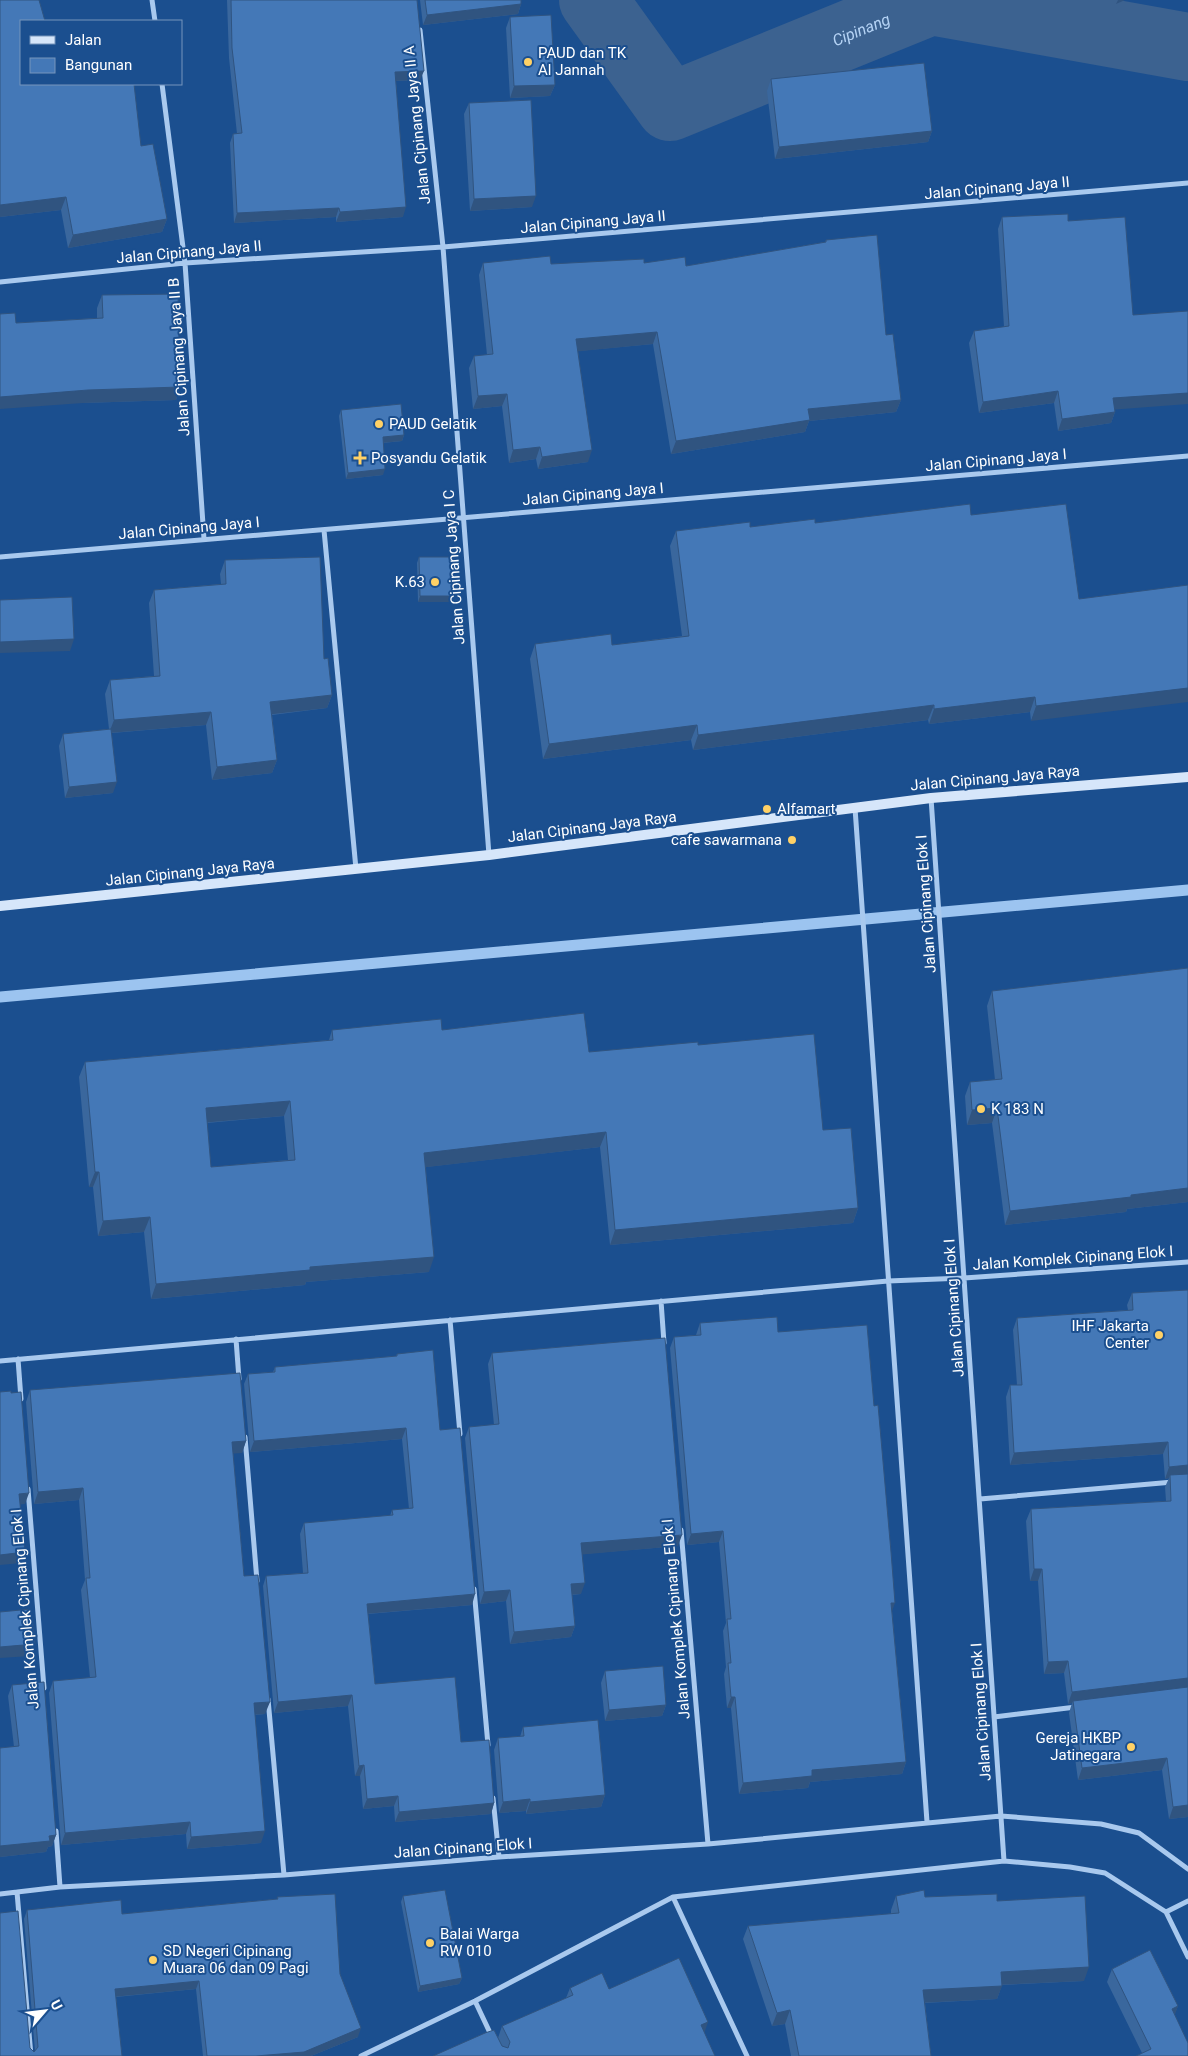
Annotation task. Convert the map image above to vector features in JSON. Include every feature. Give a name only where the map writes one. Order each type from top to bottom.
[{"type":"main road","name":"Jalan Cipinang Jaya Raya","points":[[0,906],[489,855],[931,798],[1188,777]]},
{"type":"street","points":[[152,0],[154,20]]},
{"type":"street","name":"Jalan Cipinang Jaya II A","points":[[419,20],[443,247]]},
{"type":"street","name":"Jalan Cipinang Jaya II B","points":[[162,85],[185,263],[204,539]]},
{"type":"street","name":"Jalan Cipinang Jaya II","points":[[0,282],[185,263],[443,247],[1188,183]]},
{"type":"street","name":"Jalan Cipinang Jaya I C","points":[[443,247],[489,855]]},
{"type":"street","name":"Jalan Cipinang Jaya I","points":[[0,557],[1188,456]]},
{"type":"street","points":[[324,530],[356,869]]},
{"type":"street","name":"Jalan Cipinang Elok I","points":[[931,798],[1004,1861]]},
{"type":"street","points":[[855,808],[927,1822]]},
{"type":"street","name":"Jalan Komplek Cipinang Elok I","points":[[0,1361],[888,1282],[1188,1262]]},
{"type":"street","points":[[661,1301],[665,1350]]},
{"type":"street","points":[[450,1320],[461,1439]]},
{"type":"street","points":[[236,1340],[240,1389]]},
{"type":"street","points":[[18,1359],[22,1409]]},
{"type":"street","points":[[244,1429],[258,1587]]},
{"type":"street","name":"Jalan Komplek Cipinang Elok I","points":[[28,1479],[45,1698]]},
{"type":"street","points":[[980,1499],[1178,1482]]},
{"type":"street","name":"Jalan Komplek Cipinang Elok I","points":[[680,1528],[708,1844]]},
{"type":"street","points":[[473,1579],[489,1748]]},
{"type":"street","points":[[268,1696],[284,1875]]},
{"type":"street","points":[[994,1717],[1081,1707]]},
{"type":"street","points":[[492,1788],[499,1857]]},
{"type":"street","name":"Jalan Cipinang Elok I","points":[[0,1894],[60,1887],[284,1875],[499,1857],[708,1844],[1001,1816],[1101,1824],[1139,1833],[1188,1869]]},
{"type":"street","points":[[56,1827],[60,1887]]},
{"type":"street","points":[[361,2056],[475,2001],[673,1898],[1004,1861],[1070,1867],[1105,1873],[1166,1912],[1188,1957]]},
{"type":"street","points":[[17,1892],[31,2056]]},
{"type":"street","points":[[673,1898],[747,2056]]},
{"type":"street","points":[[1166,1912],[1188,1901]]},
{"type":"street","points":[[475,2001],[494,2040]]},
{"type":"building","points":[[0,0],[39,0],[45,20],[20,20],[20,85],[134,85],[141,146],[153,144],[167,219],[73,235],[66,197],[0,205]]},
{"type":"building","points":[[231,0],[417,0],[424,71],[395,72],[406,207],[340,212],[339,208],[237,213],[233,134],[242,133],[232,48]]},
{"type":"building","points":[[425,0],[521,0],[521,4],[427,15]]},
{"type":"building","name":"PAUD dan TK Al Jannah","points":[[551,15],[555,85],[514,86],[510,17]]},
{"type":"building","points":[[924,63],[932,131],[779,147],[771,79]]},
{"type":"building","points":[[531,100],[536,196],[474,199],[469,103]]},
{"type":"building","points":[[1068,214],[1068,221],[1125,217],[1133,315],[1188,311],[1188,393],[1113,398],[1115,412],[1062,419],[1058,391],[983,402],[974,331],[1009,326],[1002,217]]},
{"type":"building","points":[[877,235],[886,335],[893,334],[901,400],[808,409],[810,420],[676,441],[657,332],[576,339],[592,450],[542,457],[540,447],[513,450],[507,394],[478,396],[474,356],[493,354],[483,263],[550,256],[551,264],[644,259],[644,263],[685,257],[686,266],[826,242],[826,240]]},
{"type":"building","points":[[178,294],[180,387],[88,390],[0,397],[0,314],[15,313],[16,323],[103,318],[102,295]]},
{"type":"building","points":[[401,404],[404,435],[383,437],[385,469],[348,473],[341,410]]},
{"type":"building","points":[[970,504],[971,515],[1066,504],[1079,599],[1188,585],[1188,688],[1036,706],[1035,697],[934,709],[934,705],[698,735],[697,725],[549,744],[535,644],[611,634],[612,645],[689,636],[676,531],[750,522],[750,527],[815,519],[815,523]]},
{"type":"building","points":[[320,557],[324,659],[328,658],[332,695],[270,702],[277,760],[217,767],[211,712],[114,720],[110,680],[160,676],[154,590],[226,584],[225,560]]},
{"type":"building","name":"K.63","points":[[419,557],[454,557],[454,596],[420,596]]},
{"type":"building","points":[[72,597],[74,639],[0,642],[0,600]]},
{"type":"building","points":[[111,729],[117,782],[69,787],[63,734]]},
{"type":"building","points":[[1188,968],[1188,1188],[1131,1195],[1131,1197],[1010,1211],[997,1108],[972,1110],[970,1082],[1002,1079],[992,991]]},
{"type":"building","points":[[584,1013],[589,1052],[698,1042],[698,1045],[814,1034],[823,1130],[851,1128],[858,1208],[615,1230],[606,1132],[424,1153],[434,1257],[310,1267],[310,1270],[156,1284],[150,1217],[103,1221],[99,1172],[95,1172],[85,1062],[333,1040],[332,1030],[441,1019],[442,1030]],"holes":[[[290,1101],[295,1160],[211,1167],[206,1108]]]},
{"type":"building","points":[[1188,1290],[1188,1465],[1169,1467],[1168,1442],[1014,1453],[1010,1385],[1022,1385],[1017,1318],[1133,1310],[1132,1293]]},
{"type":"building","points":[[777,1317],[778,1332],[867,1325],[874,1406],[878,1405],[895,1603],[891,1603],[906,1762],[812,1770],[812,1776],[743,1783],[735,1697],[731,1697],[728,1663],[731,1663],[727,1619],[731,1619],[723,1531],[691,1534],[674,1337],[701,1335],[700,1323]]},
{"type":"building","points":[[665,1338],[682,1535],[581,1543],[585,1583],[571,1584],[575,1626],[514,1632],[510,1590],[484,1592],[469,1427],[499,1424],[492,1353]]},
{"type":"building","points":[[433,1350],[440,1430],[460,1428],[475,1594],[367,1604],[375,1684],[455,1677],[461,1742],[489,1740],[494,1803],[399,1812],[398,1796],[367,1799],[364,1765],[359,1766],[352,1695],[278,1702],[266,1576],[308,1573],[304,1523],[393,1515],[392,1510],[413,1508],[406,1428],[254,1441],[248,1374],[275,1372],[275,1367],[397,1356],[397,1354]]},
{"type":"building","points":[[240,1373],[246,1441],[232,1442],[244,1576],[258,1575],[270,1702],[254,1703],[265,1831],[191,1837],[190,1822],[65,1833],[53,1681],[96,1677],[86,1578],[90,1578],[83,1488],[38,1492],[30,1390]]},
{"type":"building","points":[[11,1391],[11,1393],[21,1392],[29,1493],[19,1494],[25,1552],[0,1555],[0,1392]]},
{"type":"building","points":[[1188,1474],[1188,1678],[1072,1692],[1068,1661],[1048,1662],[1042,1569],[1034,1569],[1031,1509],[1171,1501],[1170,1475]]},
{"type":"building","points":[[31,1609],[35,1644],[0,1647],[0,1612]]},
{"type":"building","points":[[663,1666],[666,1705],[609,1710],[605,1671]]},
{"type":"building","points":[[44,1682],[56,1835],[49,1836],[50,1841],[0,1846],[0,1748],[19,1746],[12,1685]]},
{"type":"building","name":"Gereja HKBP Jatinegara","points":[[1188,1687],[1188,1805],[1173,1807],[1167,1758],[1082,1768],[1073,1701]]},
{"type":"building","points":[[598,1720],[605,1795],[530,1802],[530,1799],[503,1802],[498,1738],[524,1736],[523,1727]]},
{"type":"building","name":"Balai Warga RW 010","points":[[445,1890],[462,1978],[420,1986],[403,1896]]},
{"type":"building","points":[[924,1890],[925,1897],[997,1894],[997,1901],[1085,1896],[1089,1967],[1001,1972],[1002,1986],[923,1990],[931,2056],[799,2056],[790,2010],[777,2013],[748,1926],[899,1913],[896,1896]]},
{"type":"building","points":[[335,1894],[340,1974],[361,2028],[304,2052],[256,2056],[207,2056],[199,1981],[115,1989],[122,2056],[0,2056],[0,1913],[18,1911],[30,2048],[34,2052],[38,2047],[27,1910],[121,1900],[122,1914],[278,1899],[277,1897]]},
{"type":"building","points":[[1150,1950],[1178,2006],[1172,2009],[1188,2043],[1188,2056],[1136,2056],[1151,2049],[1112,1969]]},
{"type":"building","points":[[679,1958],[708,2022],[701,2025],[715,2056],[433,2056],[494,2030],[502,2046],[508,2048],[510,2042],[502,2026],[573,1995],[570,1988],[602,1973],[609,1989]]},
{"type":"waterway","name":"Cipinang","points":[[593,0],[670,107],[931,1],[1188,47]]},
{"type":"waterway","points":[[0,997],[1188,890]]},
{"type":"place","name":"PAUD dan TK Al Jannah","points":[[528,62]]},
{"type":"place","name":"PAUD Gelatik","points":[[379,424]]},
{"type":"place","name":"Posyandu Gelatik","points":[[360,458]]},
{"type":"place","name":"K.63","points":[[435,582]]},
{"type":"place","name":"Alfamart","points":[[767,809]]},
{"type":"place","name":"cafe sawarmana","points":[[792,840]]},
{"type":"place","name":"K 183 N","points":[[981,1109]]},
{"type":"place","name":"IHF Jakarta Center","points":[[1159,1335]]},
{"type":"place","name":"Gereja HKBP Jatinegara","points":[[1131,1747]]},
{"type":"place","name":"Balai Warga RW 010","points":[[430,1943]]},
{"type":"place","name":"SD Negeri Cipinang Muara 06 dan 09 Pagi","points":[[153,1960]]}]
